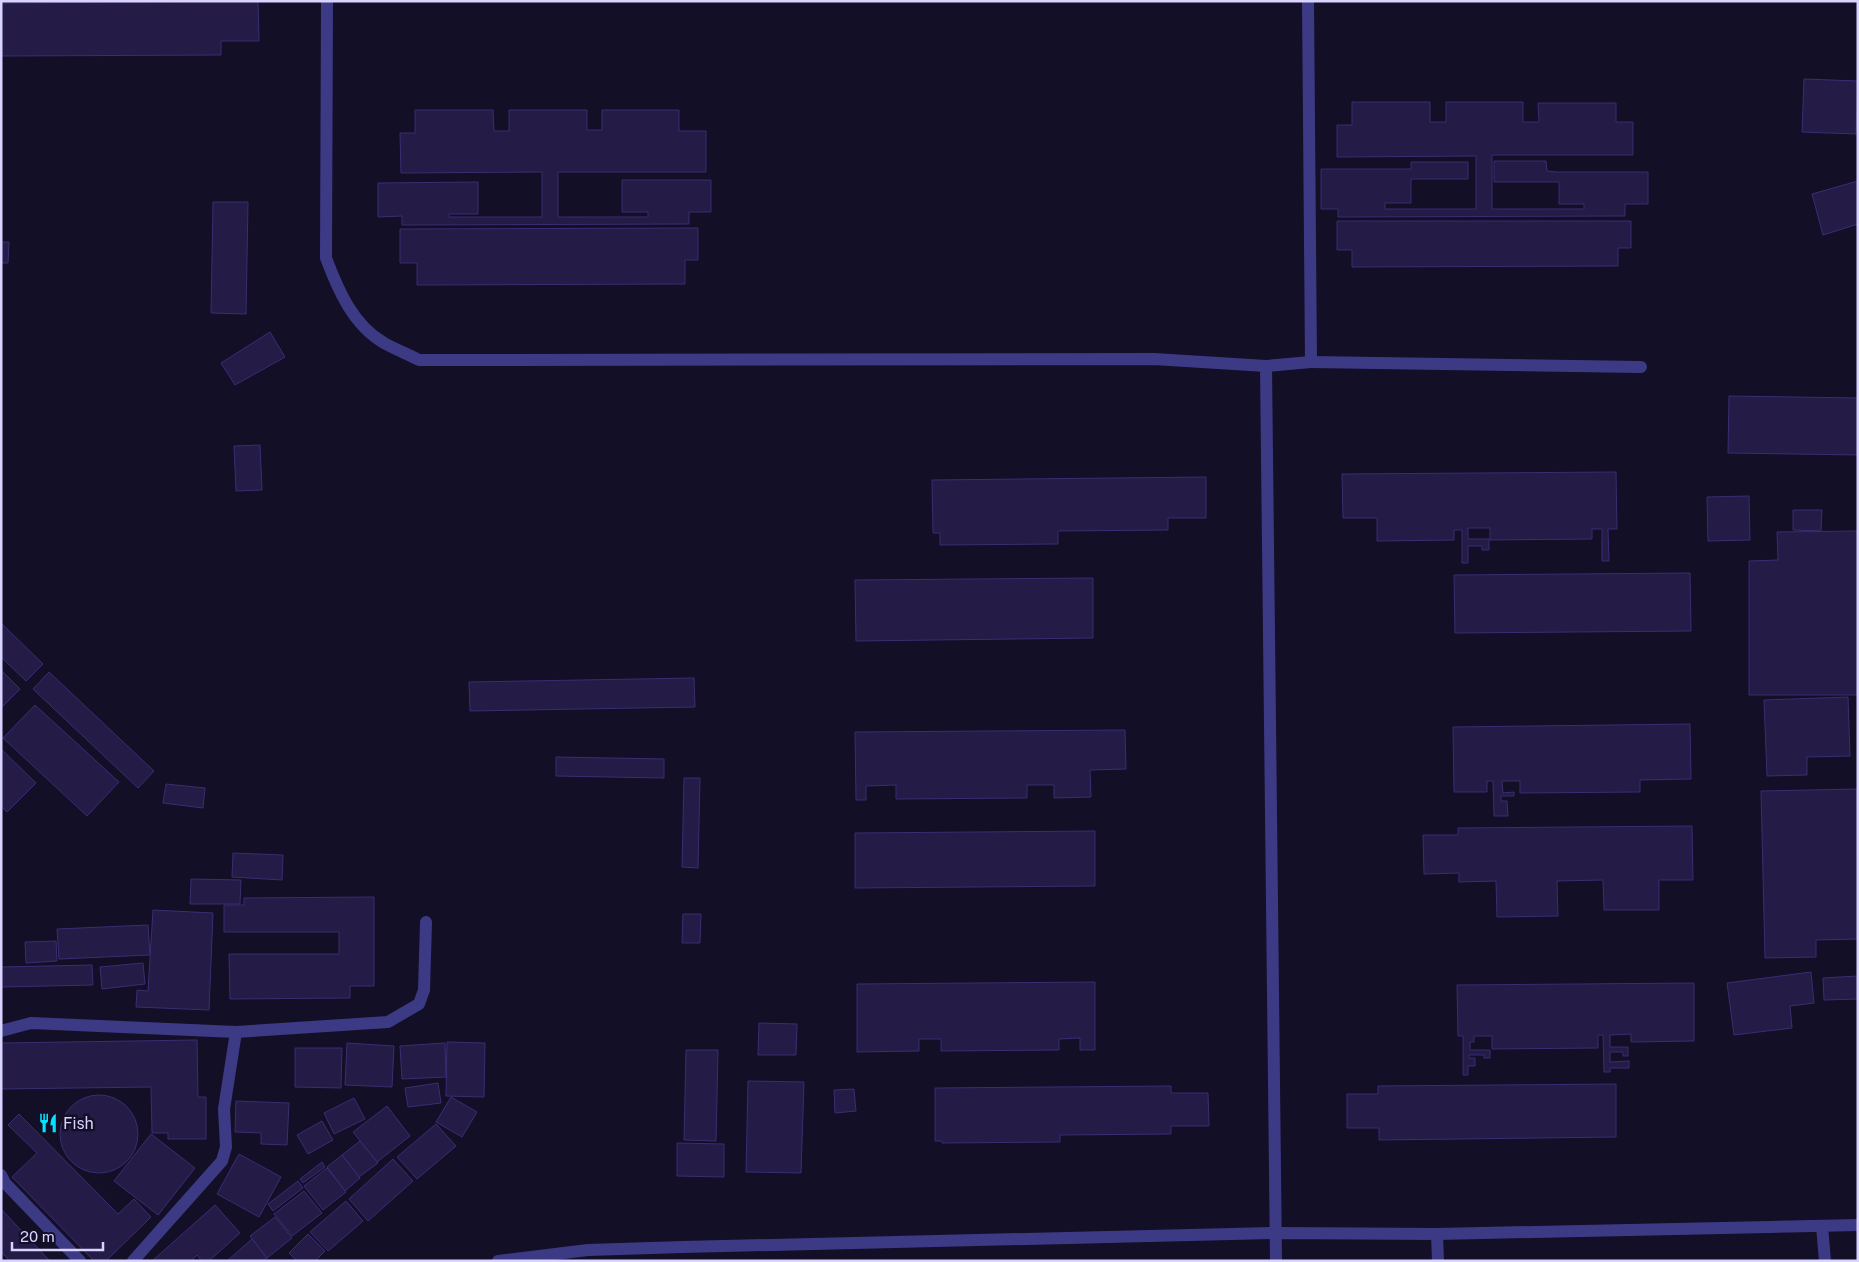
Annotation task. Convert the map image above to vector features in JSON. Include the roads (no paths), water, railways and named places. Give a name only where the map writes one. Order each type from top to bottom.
[{"type":"street","points":[[327,1],[326,258],[338,289],[357,320],[382,342],[419,360],[1154,359],[1266,366],[1311,362],[1641,367]]},
{"type":"street","points":[[1308,1],[1311,362]]},
{"type":"street","points":[[1266,366],[1276,1261]]},
{"type":"street","points":[[1,1031],[31,1023],[236,1032],[388,1022],[405,1014],[419,1004],[424,990],[426,922]]},
{"type":"street","points":[[133,1261],[222,1161],[226,1147],[224,1109],[236,1032]]},
{"type":"street","points":[[1,1175],[6,1184],[80,1261]]},
{"type":"street","points":[[498,1261],[588,1250],[1276,1233],[1437,1234],[1858,1225]]},
{"type":"street","points":[[1822,1226],[1825,1261]]},
{"type":"street","points":[[1437,1234],[1438,1261]]},
{"type":"place","name":"Fish","points":[[48,1123]]}]
